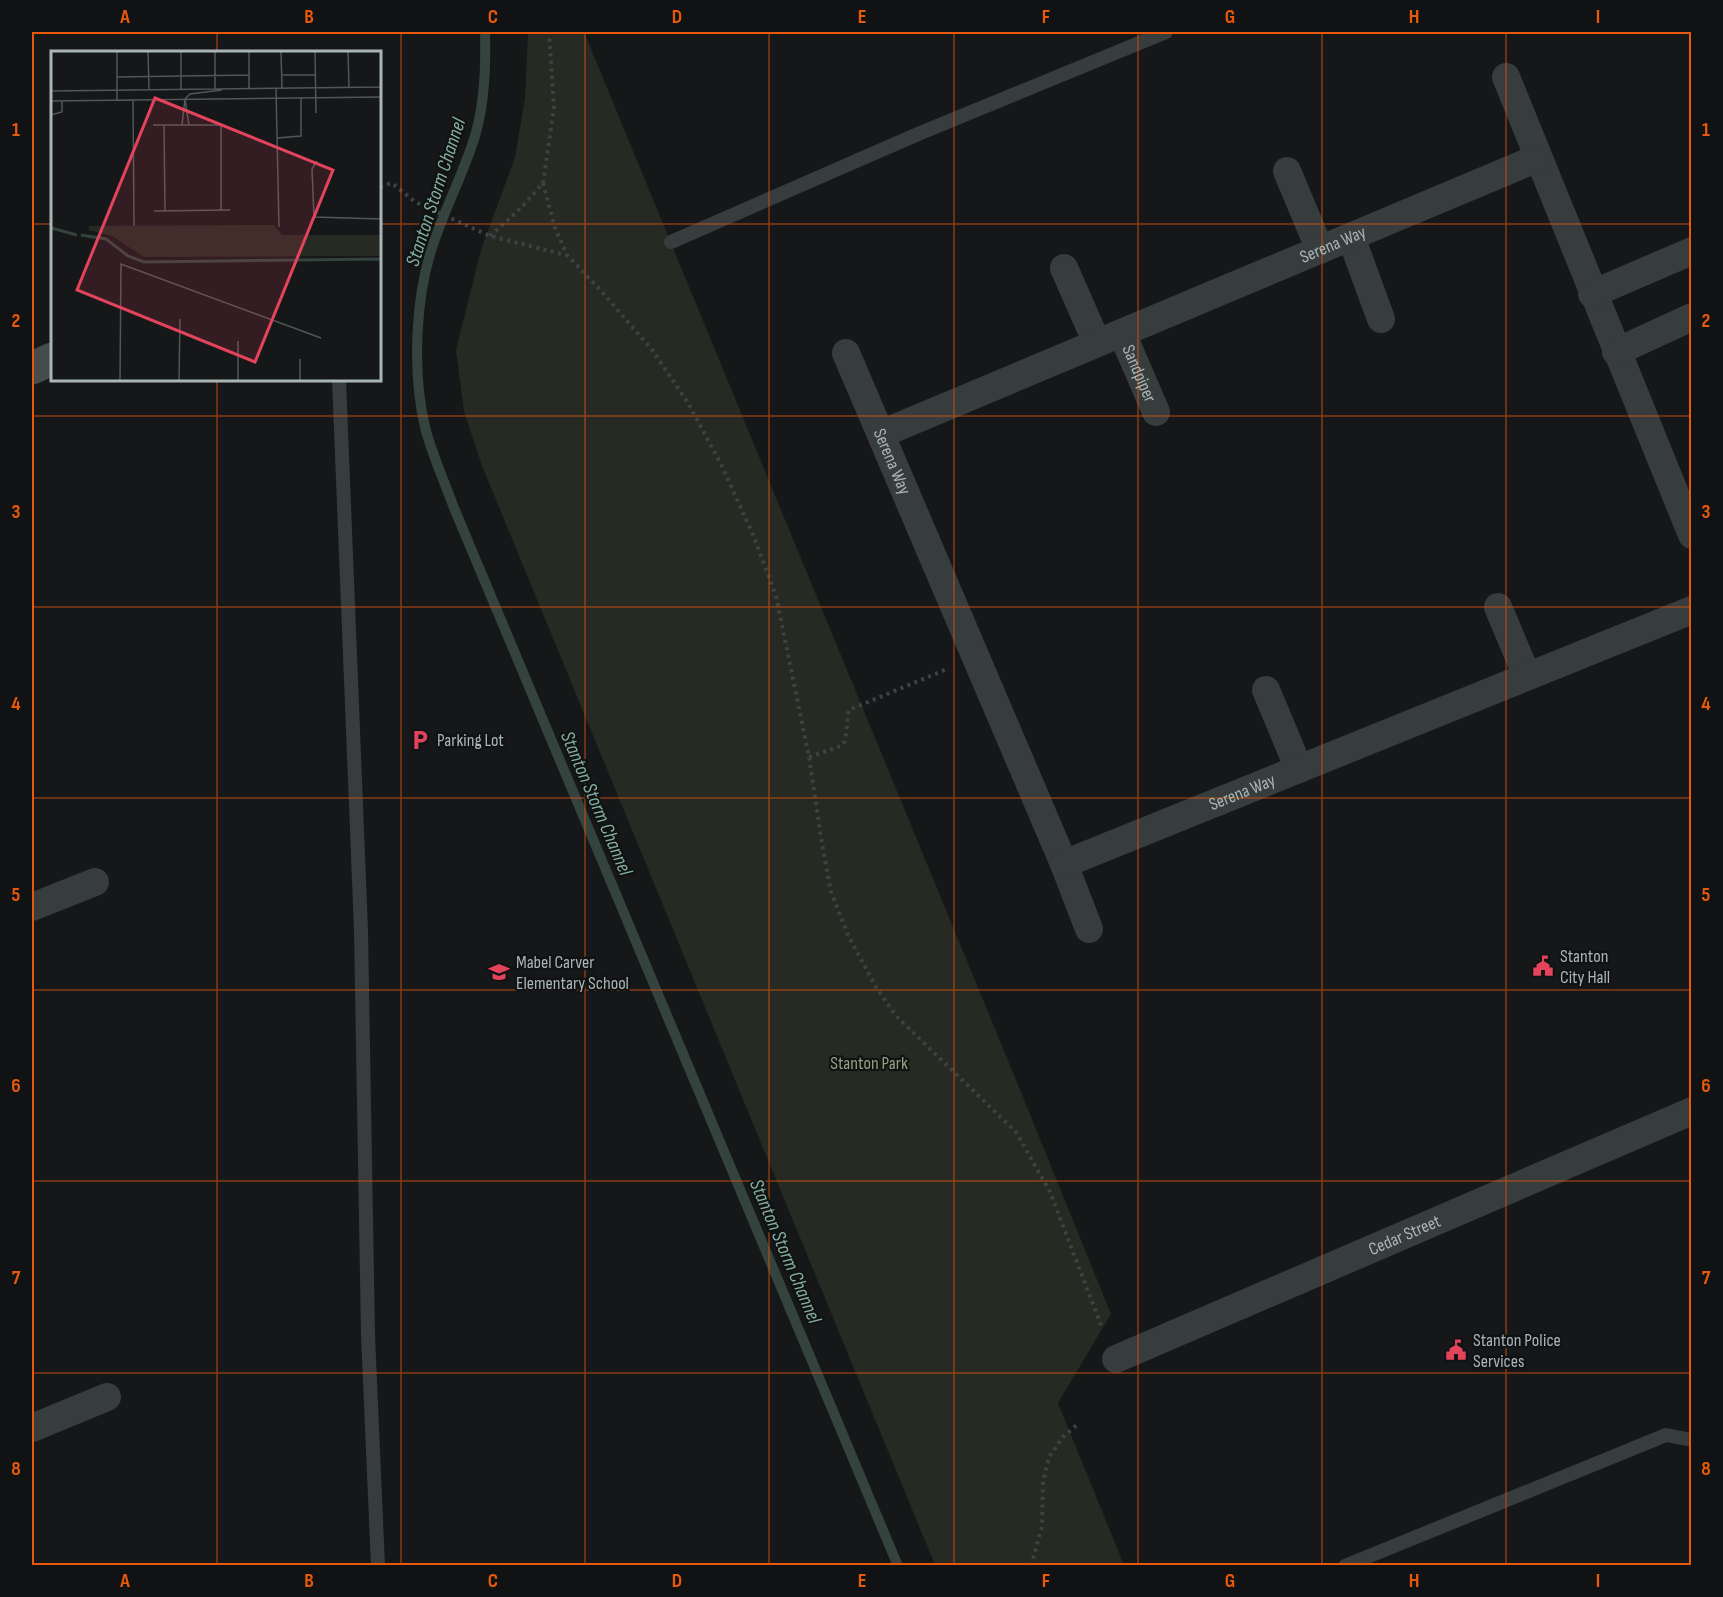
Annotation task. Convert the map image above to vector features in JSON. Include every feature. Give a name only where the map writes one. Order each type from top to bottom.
[{"type":"street","points":[[1506,78],[1692,535]]},
{"type":"street","name":"Serena Way","points":[[1538,158],[881,434],[1064,864],[1692,610]]},
{"type":"street","points":[[1287,171],[1320,250]]},
{"type":"street","points":[[1351,237],[1381,319]]},
{"type":"street","points":[[1592,294],[1692,251]]},
{"type":"street","name":"Sandpiper","points":[[1064,268],[1156,412]]},
{"type":"street","points":[[1616,352],[1692,317]]},
{"type":"street","points":[[846,353],[881,434]]},
{"type":"street","points":[[32,368],[51,359]]},
{"type":"street","points":[[1498,607],[1527,676]]},
{"type":"street","points":[[1266,690],[1299,769]]},
{"type":"street","points":[[1064,864],[1089,929]]},
{"type":"street","points":[[32,907],[95,882]]},
{"type":"street","name":"Cedar Street","points":[[1116,1359],[1692,1111]]},
{"type":"street","points":[[32,1428],[107,1397]]},
{"type":"lane","points":[[671,242],[918,134],[1166,32]]},
{"type":"lane","points":[[339,381],[361,930],[368,1335],[378,1566]]},
{"type":"lane","points":[[1345,1566],[1666,1436],[1692,1440]]},
{"type":"path","points":[[549,32],[554,108],[543,183],[555,228],[567,255],[603,292],[653,351],[688,403],[722,466],[754,537],[776,596],[809,757],[831,892],[848,935],[877,989],[896,1016],[1016,1132],[1050,1192],[1101,1325]]},
{"type":"path","points":[[381,187],[392,183],[415,202],[490,236],[567,255]]},
{"type":"path","points":[[490,236],[521,208],[543,183]]},
{"type":"path","points":[[809,757],[843,745],[849,711],[975,657]]},
{"type":"path","points":[[1031,1566],[1042,1526],[1043,1482],[1049,1456],[1063,1437],[1078,1424]]},
{"type":"green space","name":"Stanton Park","points":[[528,32],[584,32],[1111,1314],[1058,1403],[1124,1565],[935,1565],[482,466],[464,411],[456,350],[481,250],[515,157],[525,98]]},
{"type":"waterway","name":"Stanton Storm Channel","points":[[485,32],[484,84],[475,136],[434,242],[419,309],[418,382],[425,427],[454,508],[898,1566]]},
{"type":"place","name":"Parking Lot","points":[[420,740]]},
{"type":"place","name":"Stanton City Hall","points":[[1543,966]]},
{"type":"place","name":"Mabel Carver Elementary School","points":[[499,972]]},
{"type":"place","name":"Stanton Police Services","points":[[1456,1350]]}]
